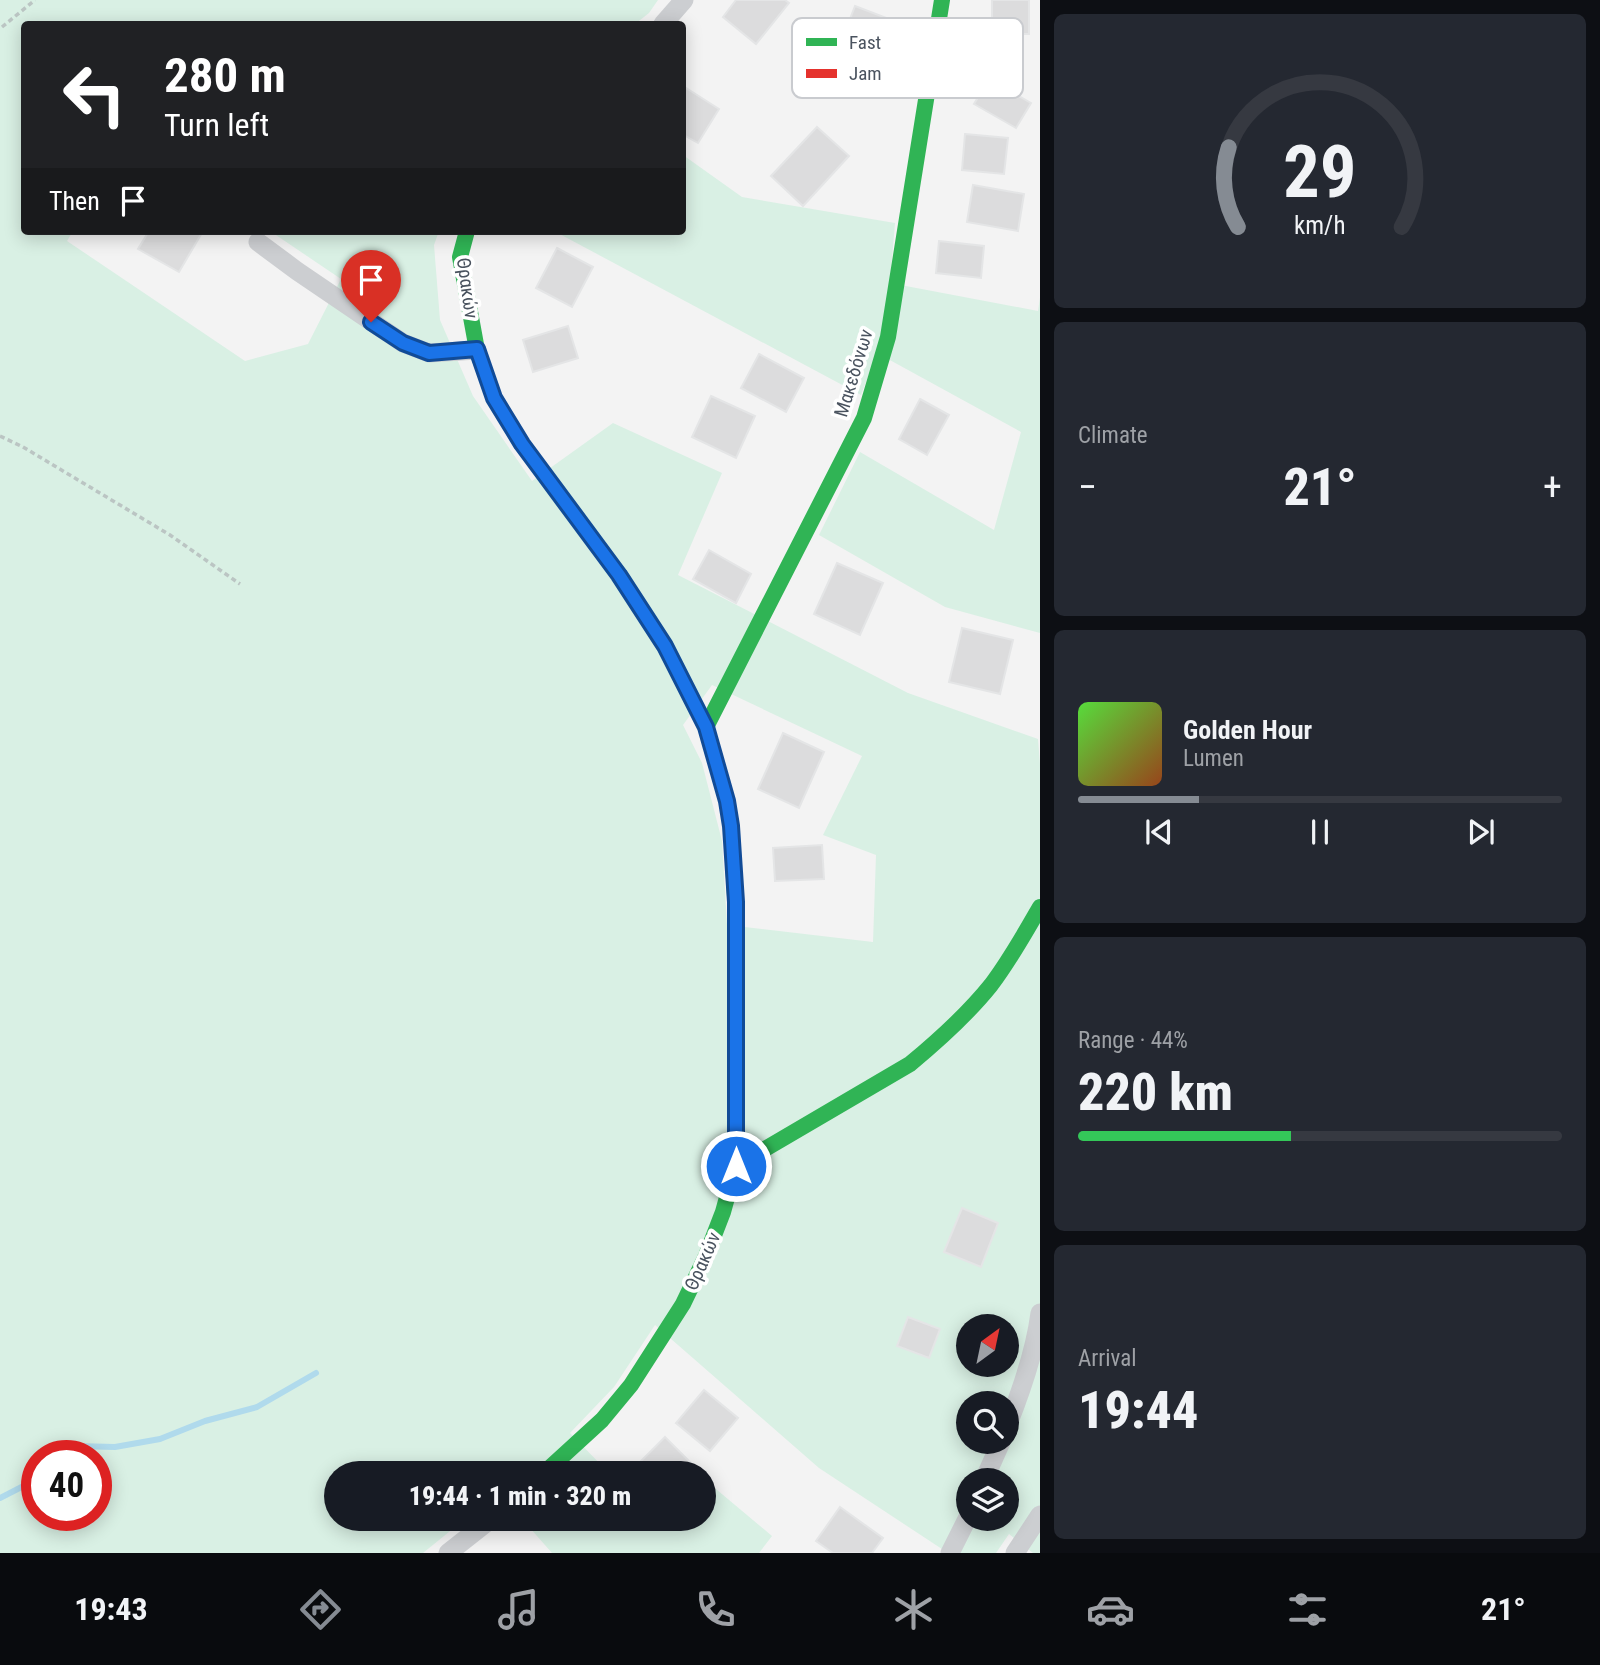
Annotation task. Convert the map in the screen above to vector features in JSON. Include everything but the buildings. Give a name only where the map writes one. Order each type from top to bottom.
[{"type":"street","points":[[666,21],[684,0]]},
{"type":"street","name":"Μακεδόνων","points":[[939,18],[942,0]]},
{"type":"street","name":"Μακεδόνων","points":[[706,727],[864,418],[888,337],[926,98]]},
{"type":"street","name":"Θρακών","points":[[466,235],[460,257],[477,349],[494,398],[522,444],[619,575],[659,636],[706,727],[727,801],[731,826],[736,902],[736,1166],[723,1212],[683,1304],[631,1385],[602,1420],[557,1461]]},
{"type":"street","points":[[258,242],[403,343],[429,353],[477,349]]},
{"type":"street","points":[[736,1166],[910,1064],[929,1049],[952,1029],[986,991],[1040,907]]},
{"type":"street","points":[[1019,1394],[1040,1313]]},
{"type":"street","points":[[1015,1553],[1040,1515]]},
{"type":"street","points":[[448,1553],[476,1531]]},
{"type":"street","points":[[950,1553],[961,1531]]},
{"type":"path","points":[[2,27],[35,0]]},
{"type":"path","points":[[0,436],[170,535],[240,584]]},
{"type":"green space","points":[[0,0],[658,0],[649,13],[639,21],[21,21],[21,235],[71,235],[67,241],[245,361],[308,344],[341,279],[276,235],[438,235],[434,245],[440,320],[473,396],[532,481],[613,423],[722,473],[678,575],[908,693],[1038,739],[1040,1553],[1033,1553],[1009,1534],[996,1553],[948,1553],[819,1468],[655,1325],[614,1387],[570,1433],[597,1461],[324,1461],[324,1531],[450,1531],[423,1553],[0,1553]],"holes":[[[712,685],[862,756],[823,835],[876,855],[873,942],[727,925],[722,841],[702,763],[683,725]]]},
{"type":"green space","points":[[686,157],[742,197],[895,223],[890,283],[1038,311],[1040,298],[1040,633],[945,607],[819,535],[860,452],[994,530],[1021,432],[877,353],[861,395],[561,235],[686,235]]},
{"type":"green space","points":[[716,1489],[772,1536],[759,1553],[552,1553],[533,1531],[716,1531]]},
{"type":"waterway","points":[[112,1447],[160,1439],[205,1421],[257,1407],[316,1373]]},
{"type":"waterway","points":[[0,1498],[21,1487]]},
{"type":"traffic: fast","points":[[939,18],[942,0]]},
{"type":"traffic: fast","points":[[706,727],[864,418],[888,337],[926,98]]},
{"type":"traffic: fast","points":[[466,235],[460,257],[477,350],[494,398],[522,444],[619,575],[665,646],[706,727],[727,801],[736,914]]},
{"type":"traffic: fast","points":[[736,1166],[921,1055],[962,1017],[991,985],[1040,907]]},
{"type":"traffic: fast","points":[[557,1461],[602,1420],[631,1385],[683,1304],[723,1212],[736,1165]]},
{"type":"traffic: jam","points":[[736,914],[736,1165]]},
{"type":"route","points":[[371,322],[403,343],[429,353],[477,349],[494,398],[522,444],[619,575],[665,646],[706,727],[727,801],[731,826],[736,902],[736,1166]]}]
